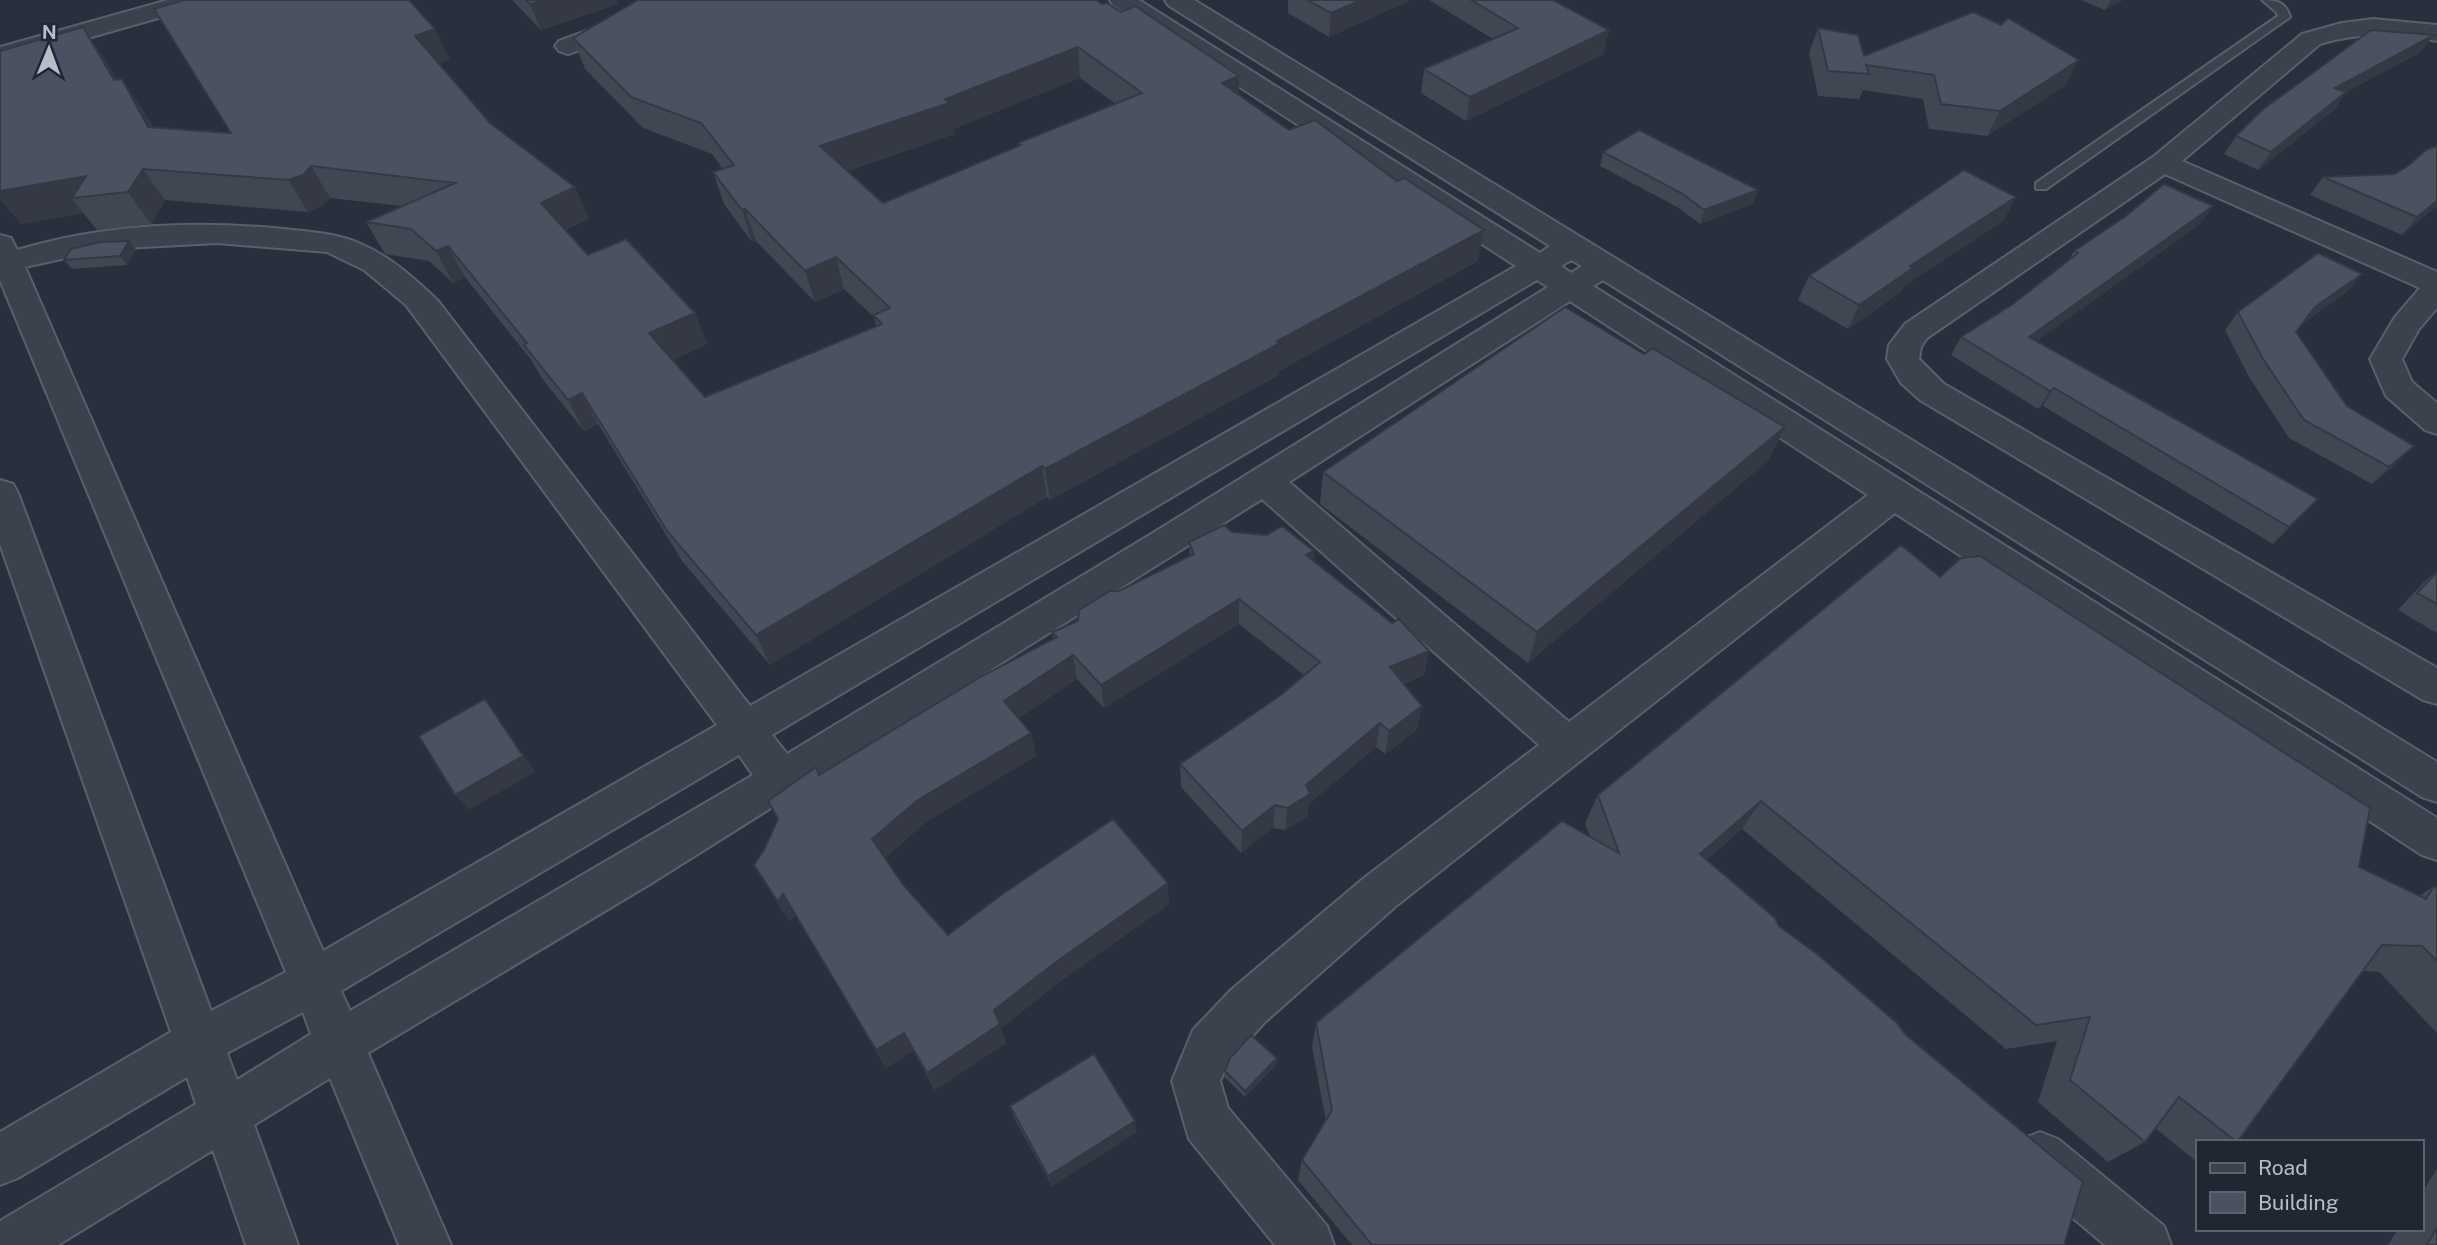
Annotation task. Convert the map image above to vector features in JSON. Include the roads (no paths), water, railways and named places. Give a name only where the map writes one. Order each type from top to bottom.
[{"type":"street","points":[[0,55],[195,0]]},
{"type":"street","points":[[568,46],[695,0]]},
{"type":"street","points":[[1122,0],[1573,266],[2437,784]]},
{"type":"street","points":[[1177,0],[1573,266],[1895,494],[2437,841]]},
{"type":"street","points":[[2437,33],[2369,26],[2337,29],[2311,38],[2163,163],[1916,331],[1905,345],[1903,359],[1913,375],[1932,392],[2437,688]]},
{"type":"street","points":[[2163,163],[2437,286],[2406,324],[2386,359],[2398,388],[2437,422]]},
{"type":"street","points":[[425,1245],[3,257],[144,236],[205,232],[336,245],[391,272],[427,308],[780,778]]},
{"type":"street","points":[[9,1245],[340,1043],[634,870],[1264,481],[1573,266]]},
{"type":"street","points":[[0,1160],[198,1043],[313,982],[744,731],[1573,266]]},
{"type":"street","points":[[1264,481],[1569,747]]},
{"type":"street","points":[[0,493],[272,1245]]},
{"type":"street","points":[[1308,1245],[1207,1121],[1196,1081],[1210,1047],[1248,1006],[1380,892],[1895,494]]},
{"type":"street","points":[[2006,1129],[2145,1245]]},
{"type":"lane","points":[[2042,186],[2284,17],[2283,10],[2267,0]]}]
